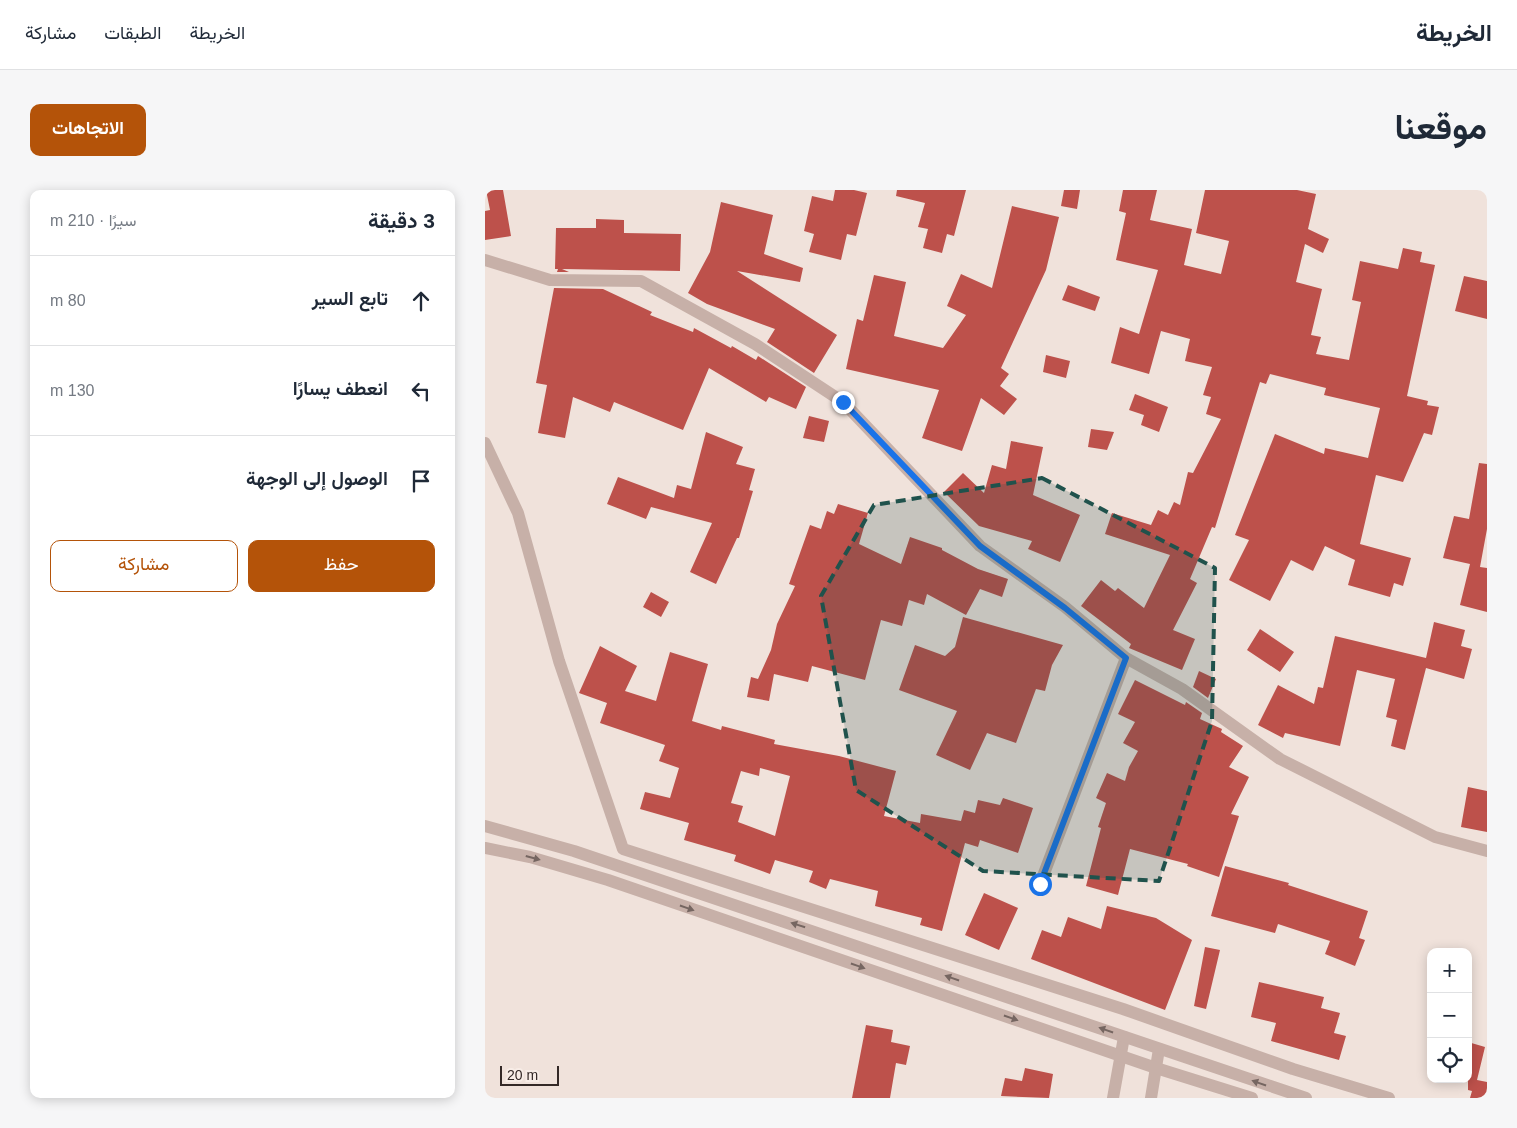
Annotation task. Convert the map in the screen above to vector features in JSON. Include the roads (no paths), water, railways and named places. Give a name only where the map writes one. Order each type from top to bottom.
[{"type":"street","points":[[485,260],[550,280],[641,281],[755,344],[843,402],[980,546],[1065,608],[1126,658],[1182,689],[1280,759],[1435,837],[1487,851]]},
{"type":"street","points":[[485,443],[517,513],[559,661],[623,849],[1123,1009],[1293,1069],[1389,1098]]},
{"type":"street","points":[[1040,884],[1126,658]]},
{"type":"street","points":[[485,826],[593,857],[1306,1098]]},
{"type":"street","points":[[485,848],[530,858],[608,880],[1156,1068],[1252,1098]]},
{"type":"street","points":[[1113,1098],[1124,1037]]},
{"type":"street","points":[[1151,1098],[1159,1049]]}]
